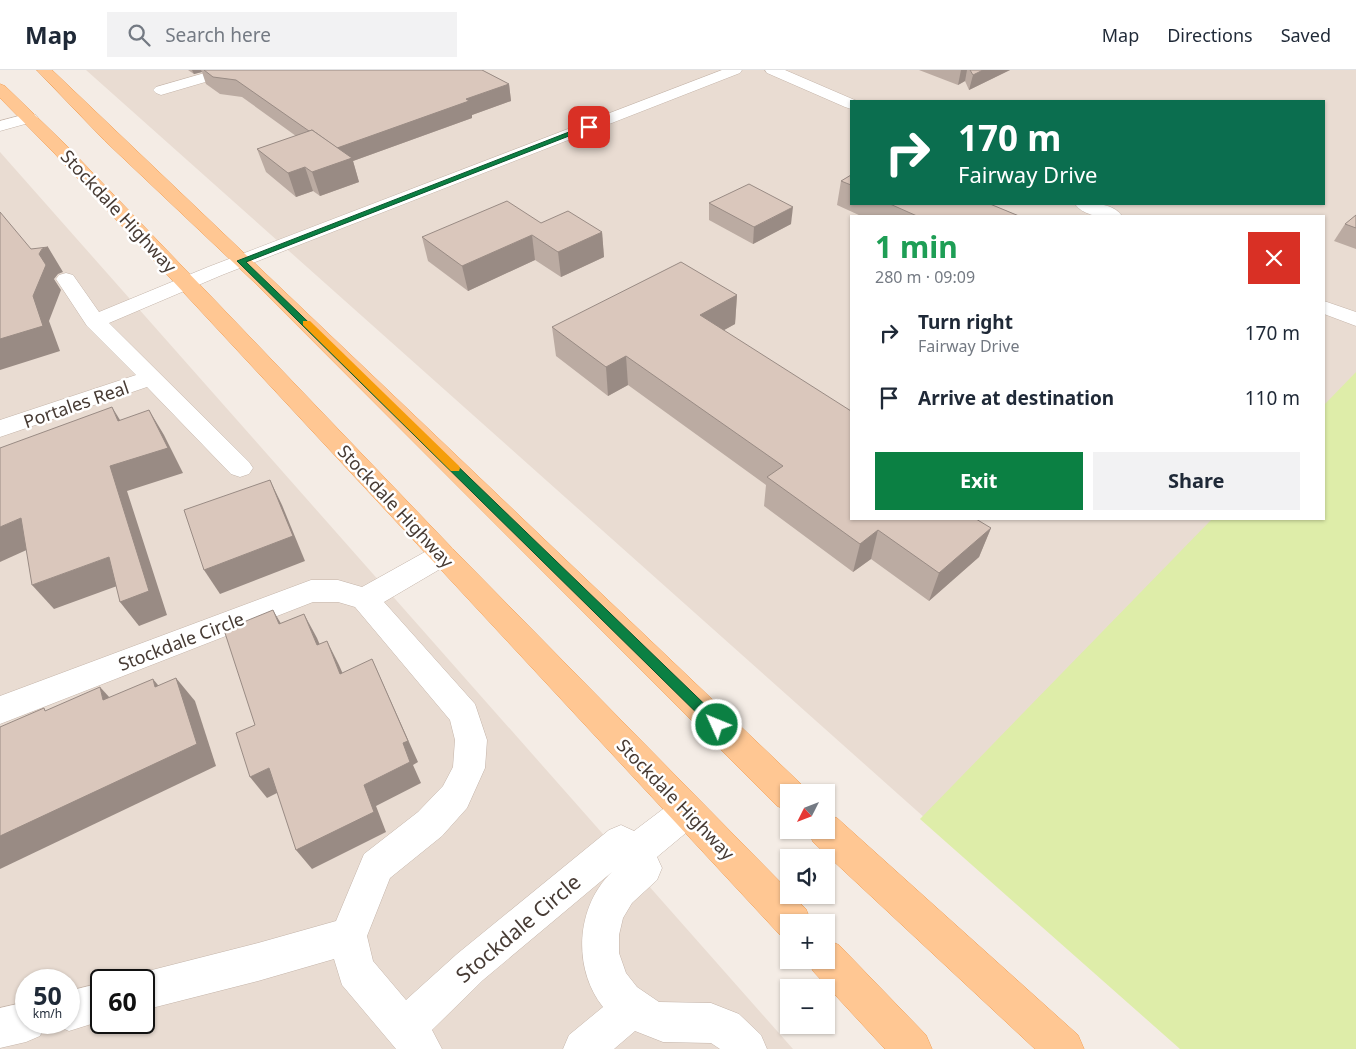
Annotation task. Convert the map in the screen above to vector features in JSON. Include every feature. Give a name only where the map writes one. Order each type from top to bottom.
[{"type":"main road","points":[[44,70],[111,138],[241,261],[780,786]]},
{"type":"main road","name":"Stockdale Highway","points":[[0,89],[30,118],[785,914]]},
{"type":"main road","points":[[835,839],[1064,1049]]},
{"type":"main road","points":[[835,968],[912,1049]]},
{"type":"street","points":[[161,90],[231,70]]},
{"type":"street","points":[[95,321],[186,282],[736,70]]},
{"type":"street","points":[[772,70],[850,104]]},
{"type":"street","points":[[0,126],[30,118]]},
{"type":"street","points":[[1086,205],[1111,215]]},
{"type":"street","points":[[66,279],[95,321],[240,468]]},
{"type":"street","points":[[1325,307],[1356,320]]},
{"type":"street","name":"Portales Real","points":[[0,429],[151,378]]},
{"type":"street","points":[[155,988],[258,962],[348,936],[377,866],[430,824],[455,798],[469,768],[471,740],[464,714],[365,599],[442,554]]},
{"type":"street","name":"Stockdale Circle","points":[[0,710],[311,591],[338,591],[365,599]]},
{"type":"street","points":[[687,811],[632,855],[644,868],[614,896],[600,926],[600,959],[611,988],[631,1010],[659,1022],[713,1022],[736,1035],[747,1049]]},
{"type":"street","name":"Stockdale Circle","points":[[348,936],[356,971],[414,1039],[470,967],[620,842],[632,855]]},
{"type":"street","points":[[583,1049],[631,1010]]},
{"type":"street","points":[[0,1028],[15,1025]]},
{"type":"shaded area","points":[[86,70],[1356,70],[1356,1049],[1184,1049]]},
{"type":"shaded area","points":[[0,152],[793,1049],[0,1049]]},
{"type":"green space","points":[[1356,372],[1356,1049],[1180,1049],[920,819],[1211,520],[1325,520],[1325,404]]},
{"type":"building","points":[[204,70],[482,70],[509,84],[466,99],[469,101],[337,148],[312,130],[309,131],[236,80],[213,77]]},
{"type":"building","points":[[970,70],[983,70],[973,75]]},
{"type":"building","points":[[312,130],[352,158],[312,172],[305,167],[288,173],[257,149]]},
{"type":"building","points":[[850,176],[850,185],[841,181]]},
{"type":"building","points":[[749,184],[793,207],[754,227],[709,203]]},
{"type":"building","points":[[507,201],[541,223],[568,211],[602,232],[558,252],[532,235],[462,266],[422,237]]},
{"type":"building","points":[[892,205],[992,205],[1017,215],[915,215]]},
{"type":"building","points":[[0,212],[31,249],[48,247],[42,249],[39,254],[46,265],[33,296],[43,326],[0,339]]},
{"type":"building","points":[[1356,215],[1356,228],[1345,224]]},
{"type":"building","points":[[681,262],[737,295],[700,315],[850,410],[850,520],[978,520],[991,528],[939,573],[878,530],[860,544],[767,477],[783,466],[626,356],[606,367],[552,327]]},
{"type":"building","points":[[112,407],[118,421],[149,410],[168,448],[110,466],[149,591],[120,602],[109,557],[32,585],[21,518],[0,527],[0,448]]},
{"type":"building","points":[[270,480],[293,536],[204,570],[184,510]]},
{"type":"building","points":[[273,610],[279,624],[304,614],[317,645],[327,641],[340,674],[372,659],[408,741],[403,743],[410,762],[364,785],[374,812],[296,850],[269,768],[250,777],[236,733],[255,725],[224,630]]},
{"type":"building","points":[[176,678],[197,744],[0,836],[0,727],[44,708],[45,711],[100,687],[103,700],[153,679],[155,687]]},
{"type":"slow traffic","points":[[306,323],[455,468]]},
{"type":"route","points":[[589,127],[241,261],[717,725]]}]
